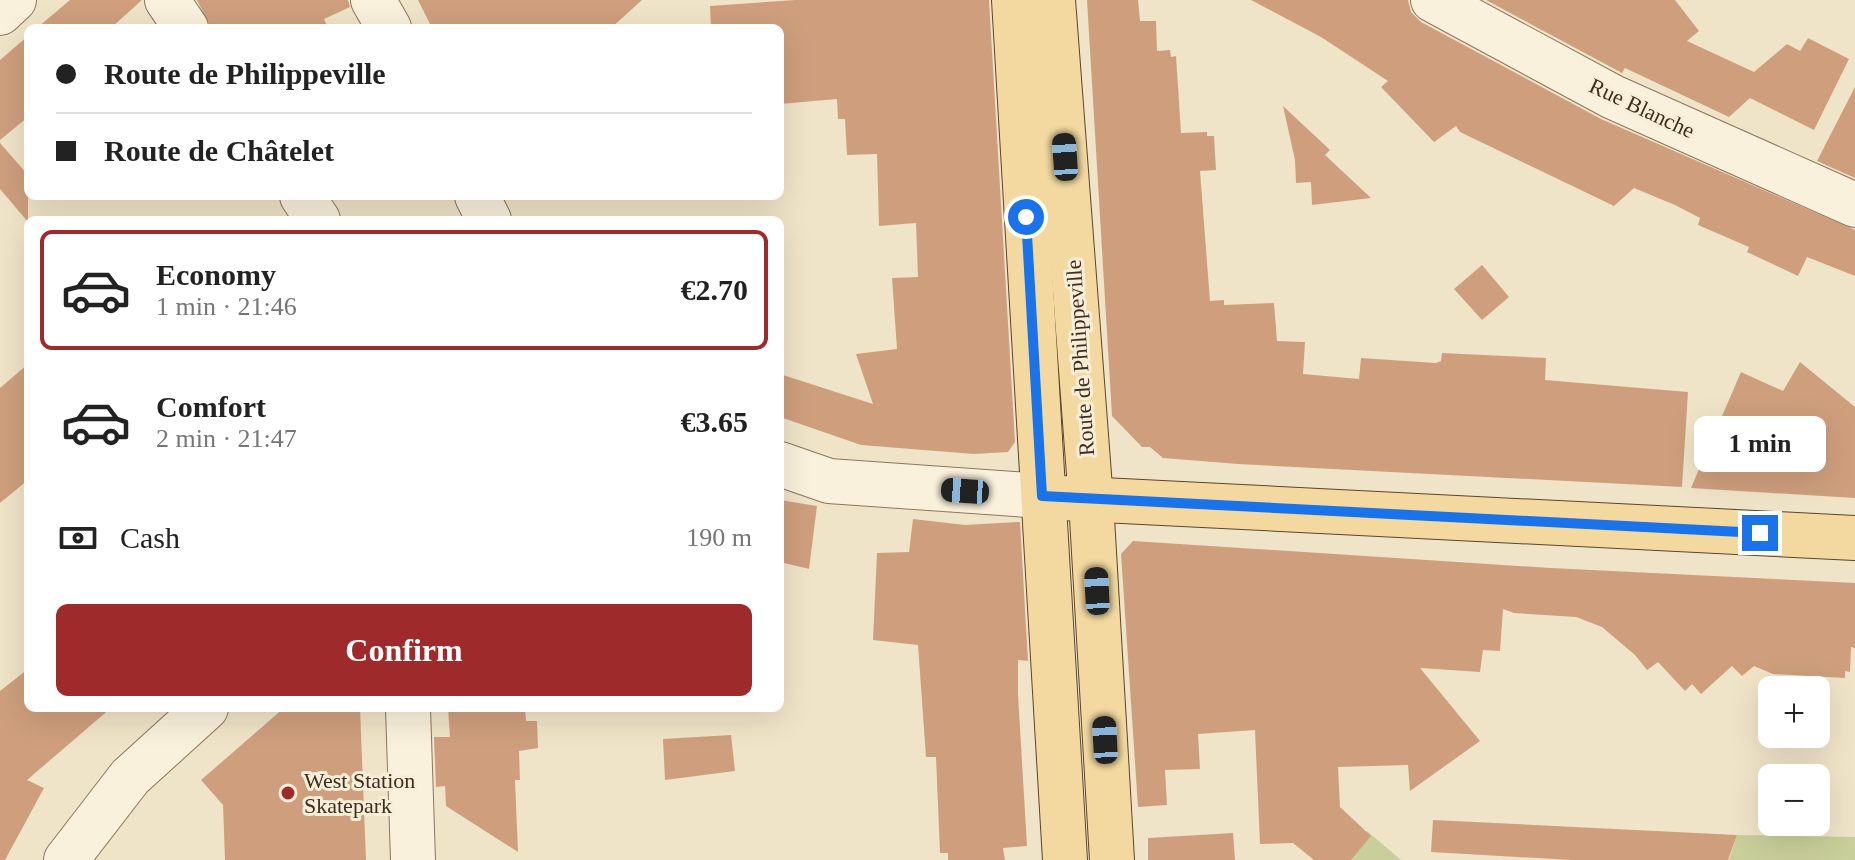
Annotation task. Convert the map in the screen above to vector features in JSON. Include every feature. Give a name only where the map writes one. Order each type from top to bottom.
[{"type":"main road","name":"Route de Philippeville","points":[[1014,0],[1065,860]]},
{"type":"main road","name":"Route de Philippeville","points":[[1053,0],[1091,501],[1112,860]]},
{"type":"main road","points":[[1042,496],[1091,501],[1855,538]]},
{"type":"street","points":[[0,13],[14,0]]},
{"type":"street","points":[[167,0],[183,24]]},
{"type":"street","points":[[373,0],[387,24]]},
{"type":"street","name":"Rue Blanche","points":[[1433,0],[1613,97],[1855,205]]},
{"type":"street","points":[[784,465],[829,481],[1042,496]]},
{"type":"street","points":[[66,860],[130,777],[202,712]]},
{"type":"street","points":[[408,712],[413,860]]},
{"type":"green space","points":[[1367,831],[1401,860],[1345,860]]},
{"type":"green space","points":[[1737,835],[1855,837],[1855,860],[1729,860]]},
{"type":"building","points":[[70,0],[142,0],[115,24],[42,24]]},
{"type":"building","points":[[197,0],[348,0],[350,7],[324,19],[326,24],[209,24]]},
{"type":"building","points":[[418,0],[642,0],[615,24],[430,24]]},
{"type":"building","points":[[796,0],[989,0],[1015,442],[1008,452],[974,454],[861,445],[784,418],[784,375],[873,404],[856,354],[897,349],[892,278],[918,277],[916,223],[879,226],[877,154],[847,155],[845,119],[838,119],[837,99],[784,104],[784,24],[711,24],[710,6]]},
{"type":"building","points":[[1087,0],[1138,0],[1140,21],[1156,21],[1157,51],[1170,50],[1171,57],[1176,56],[1181,133],[1207,132],[1207,136],[1214,136],[1216,170],[1200,171],[1210,301],[1224,300],[1224,305],[1274,303],[1277,341],[1305,342],[1303,374],[1359,379],[1361,358],[1436,363],[1441,361],[1442,353],[1546,358],[1545,380],[1688,392],[1682,487],[1238,464],[1163,458],[1150,447],[1142,447],[1112,416]]},
{"type":"building","points":[[1251,0],[1408,0],[1411,12],[1421,22],[1601,119],[1855,230],[1855,276],[1807,257],[1798,276],[1747,252],[1749,247],[1698,225],[1700,218],[1675,205],[1634,188],[1614,206],[1460,132],[1456,126],[1434,142],[1381,87],[1388,81],[1321,37]]},
{"type":"building","points":[[1486,0],[1675,0],[1699,31],[1687,41],[1754,72],[1787,44],[1800,51],[1808,38],[1849,59],[1814,130],[1750,98],[1729,117],[1625,68],[1622,73]]},
{"type":"building","points":[[24,39],[24,120],[0,140],[0,60]]},
{"type":"building","points":[[1855,87],[1855,178],[1817,161]]},
{"type":"building","points":[[1283,106],[1330,150],[1325,155],[1371,198],[1312,205],[1311,182],[1296,183],[1295,160]]},
{"type":"building","points":[[0,143],[24,170],[24,200],[28,200],[28,216],[24,217],[0,189]]},
{"type":"building","points":[[1482,265],[1509,297],[1482,320],[1454,289]]},
{"type":"building","points":[[1800,362],[1855,407],[1855,498],[1691,488],[1741,372],[1783,391]]},
{"type":"building","points":[[24,367],[24,483],[0,503],[0,388]]},
{"type":"building","points":[[784,501],[817,506],[809,569],[784,563]]},
{"type":"building","points":[[913,519],[965,525],[1020,522],[1028,661],[1018,660],[1018,694],[1027,846],[1003,848],[1005,860],[948,860],[948,853],[940,853],[936,757],[926,757],[918,645],[873,640],[877,553],[909,552]]},
{"type":"building","points":[[1133,541],[1551,568],[1855,583],[1855,648],[1851,647],[1850,672],[1845,671],[1845,678],[1773,674],[1754,666],[1742,676],[1732,666],[1701,694],[1692,684],[1685,691],[1658,662],[1647,670],[1635,655],[1602,627],[1576,617],[1514,613],[1503,609],[1500,651],[1483,650],[1480,672],[1420,668],[1480,741],[1410,791],[1408,765],[1338,767],[1340,807],[1371,836],[1351,860],[1314,860],[1293,843],[1260,844],[1255,730],[1198,734],[1200,769],[1165,770],[1167,805],[1138,807],[1121,554]]},
{"type":"building","points":[[24,672],[24,712],[106,712],[27,780],[44,788],[5,860],[0,860],[0,691]]},
{"type":"building","name":"West Station Skatepark","points":[[279,712],[360,712],[366,860],[225,860],[223,805],[201,780]]},
{"type":"building","points":[[448,712],[525,712],[526,721],[537,721],[538,748],[519,751],[520,780],[515,780],[518,852],[446,806],[445,786],[436,787],[434,737],[450,737]]},
{"type":"building","points":[[731,735],[735,771],[665,780],[663,739]]},
{"type":"building","points":[[1433,820],[1737,835],[1728,860],[1571,860],[1431,852]]},
{"type":"building","points":[[1233,833],[1235,860],[1148,860],[1148,838]]},
{"type":"place","name":"West Station Skatepark","points":[[288,793]]},
{"type":"route","points":[[1026,217],[1042,496],[1091,501],[1760,533]]}]
